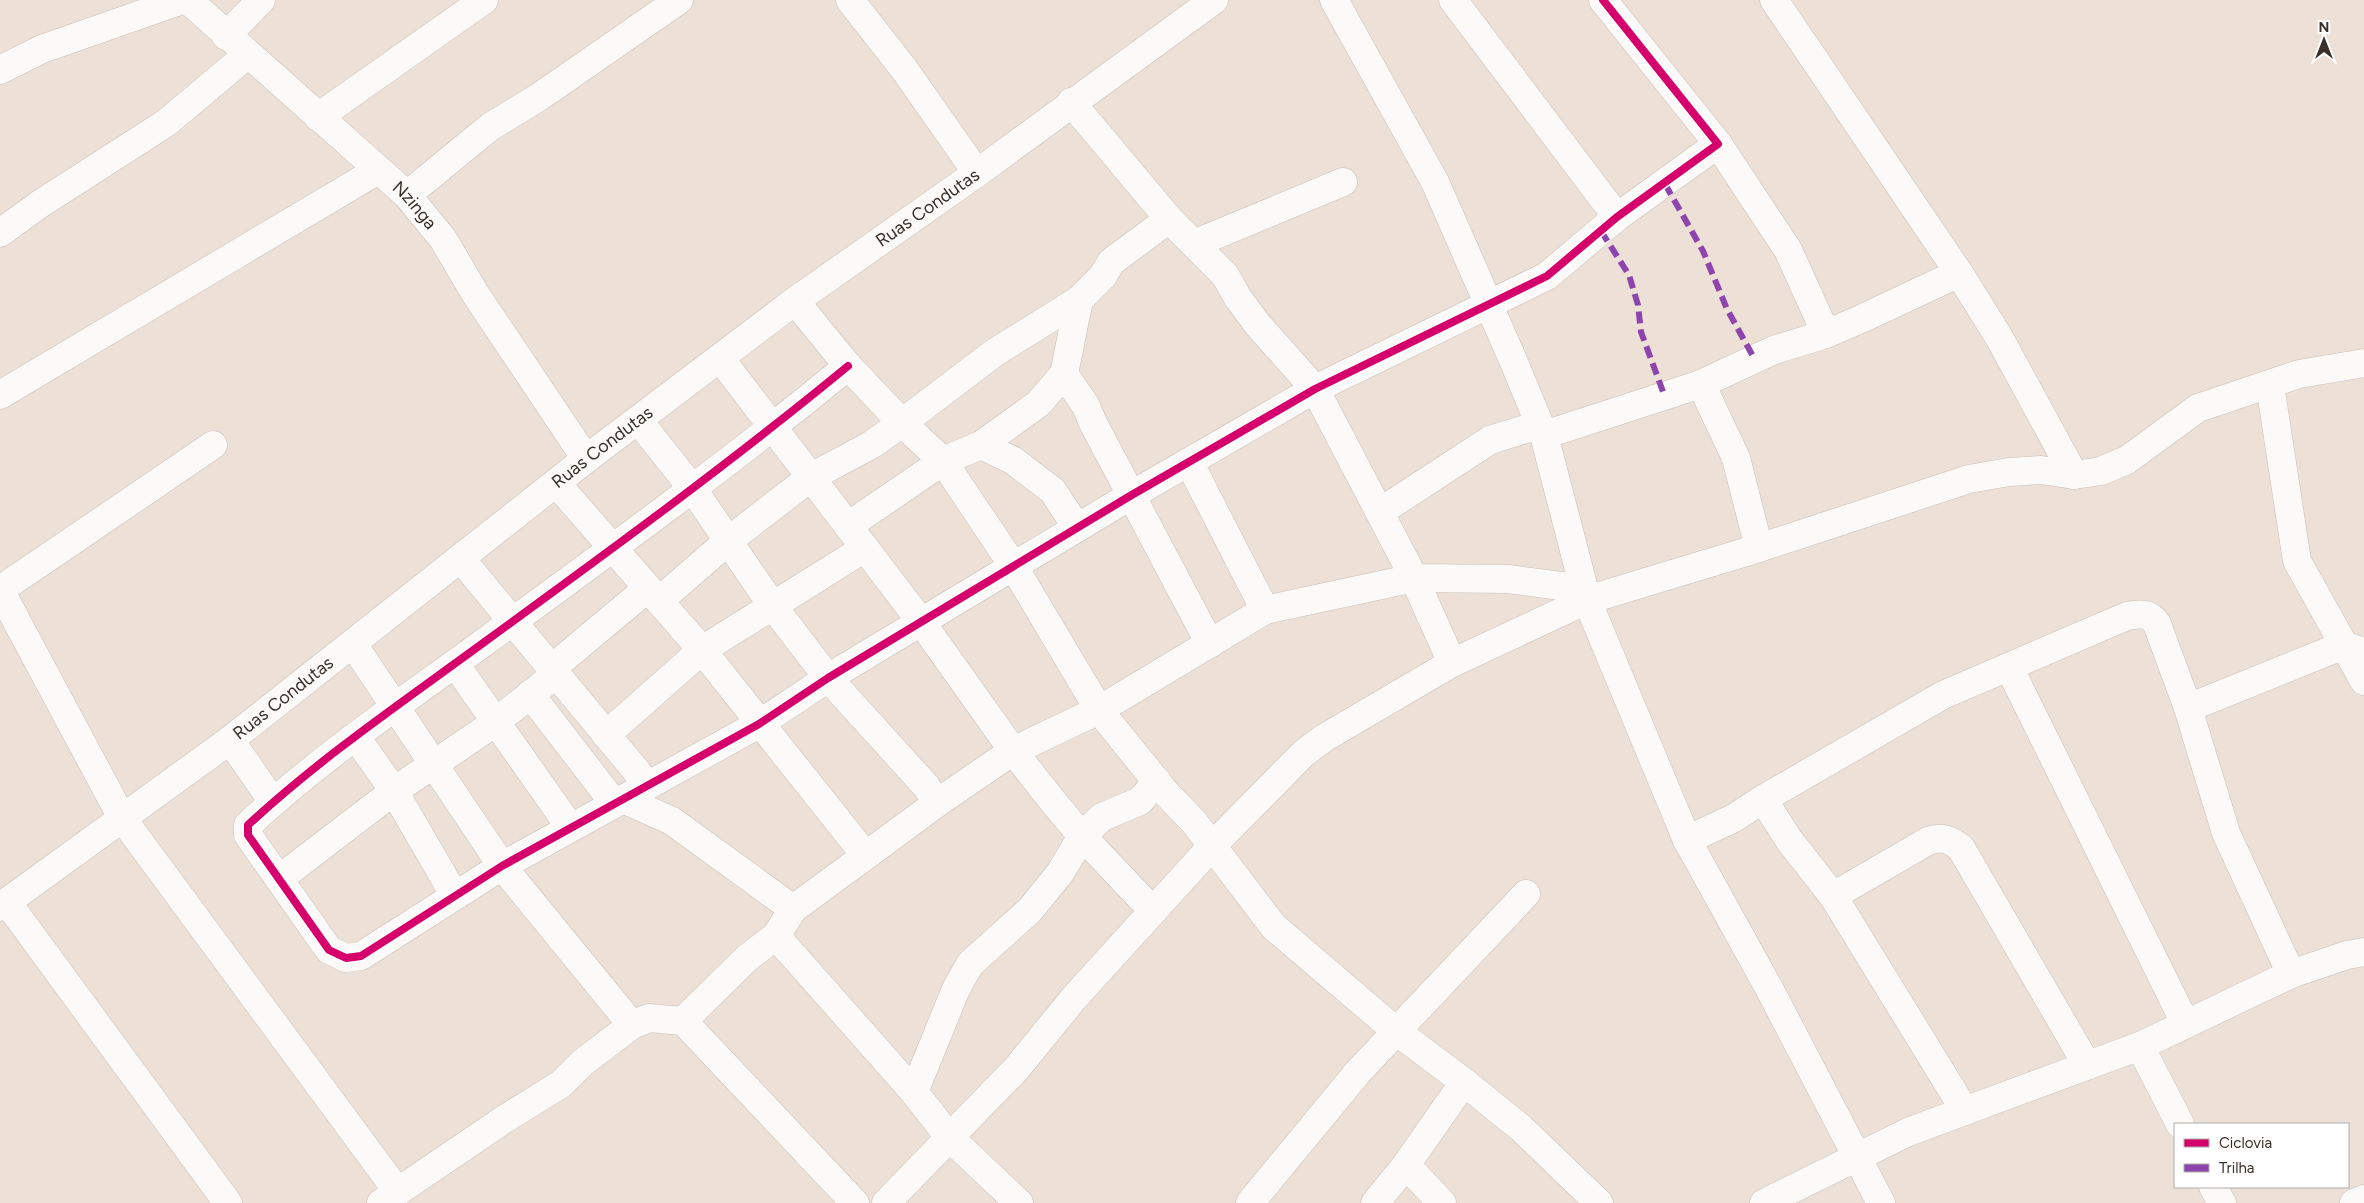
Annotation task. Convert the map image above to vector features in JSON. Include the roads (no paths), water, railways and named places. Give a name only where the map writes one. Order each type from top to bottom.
[{"type":"street","points":[[0,70],[42,49],[182,0]]},
{"type":"street","name":"Nzinga","points":[[188,0],[247,55],[407,195],[442,239],[476,295],[586,459]]},
{"type":"street","points":[[226,36],[262,0]]},
{"type":"street","points":[[318,117],[484,0]]},
{"type":"street","points":[[407,195],[490,127],[539,97],[679,0]]},
{"type":"street","points":[[850,0],[904,69],[977,173]]},
{"type":"street","name":"Ruas Condutas","points":[[3,905],[230,740],[586,459],[720,358],[795,302],[977,173],[1071,102],[1182,10],[1214,0]]},
{"type":"street","points":[[1334,0],[1435,182],[1458,230],[1487,304],[1542,430],[1586,594],[1687,840],[1770,990],[1881,1203]]},
{"type":"street","points":[[1453,0],[1618,217]]},
{"type":"street","points":[[1603,0],[1718,144],[1788,250],[1826,334]]},
{"type":"street","points":[[1774,0],[1959,273],[2000,339],[2074,475]]},
{"type":"street","points":[[0,233],[40,204],[166,123],[247,55]]},
{"type":"street","points":[[1071,102],[1170,219],[1225,275],[1238,298],[1258,325],[1314,389],[1414,578],[1452,663]]},
{"type":"street","points":[[848,366],[773,427],[613,548],[356,737],[273,802],[248,825],[246,831],[329,950],[346,958],[360,956],[502,866],[759,724],[828,678],[1130,496],[1314,389],[1547,276],[1618,217],[1718,144]]},
{"type":"street","points":[[0,395],[378,170]]},
{"type":"street","points":[[1194,244],[1343,182]]},
{"type":"street","points":[[278,879],[394,791],[496,722],[554,672],[654,594],[728,541],[811,477],[871,445],[994,353],[1079,300],[1126,249],[1170,219]]},
{"type":"street","points":[[1380,512],[1490,440],[1542,430],[1701,384],[1774,350],[1826,334],[1959,273]]},
{"type":"street","points":[[848,526],[943,461],[981,445],[1038,404],[1064,374],[1079,300]]},
{"type":"street","points":[[795,302],[848,366],[902,423],[943,461],[1014,567],[1099,710],[1213,845],[1274,927],[1396,1031],[1521,1128],[1599,1203]]},
{"type":"street","points":[[720,358],[922,623],[1013,751],[1082,836],[1153,910]]},
{"type":"street","points":[[886,1203],[1017,1068],[1074,998],[1213,845],[1312,746],[1452,663],[1586,594],[1760,548],[1969,479],[2009,472],[2042,470],[2074,475],[2102,471],[2126,460],[2198,408],[2299,374],[2364,362]]},
{"type":"street","points":[[1064,374],[1086,406],[1130,496],[1210,644]]},
{"type":"street","points":[[1701,384],[1736,458],[1760,548]]},
{"type":"street","points":[[2270,385],[2297,561],[2354,648],[2364,681]]},
{"type":"street","points":[[638,420],[692,488],[772,605],[828,678],[926,786],[937,803]]},
{"type":"street","points":[[213,445],[0,590],[122,818],[389,1198],[503,1120],[561,1084],[582,1063],[632,1025],[649,1018],[683,1021],[855,1203]]},
{"type":"street","points":[[981,445],[1014,461],[1054,491],[1077,528]]},
{"type":"street","points":[[1189,462],[1265,610]]},
{"type":"street","points":[[556,483],[654,594],[672,619],[702,650],[862,851],[868,854]]},
{"type":"street","points":[[606,735],[702,650],[865,548]]},
{"type":"street","points":[[461,559],[648,785]]},
{"type":"street","points":[[683,1021],[747,958],[776,936],[793,909],[937,803],[1013,751],[1099,710],[1265,610],[1414,578],[1508,580],[1586,594]]},
{"type":"street","points":[[1687,840],[1734,818],[1763,799],[1943,695],[2126,616],[2143,613],[2153,617],[2157,624],[2188,708],[2226,833],[2291,974]]},
{"type":"street","points":[[353,644],[436,764],[502,866],[632,1025]]},
{"type":"street","points":[[2188,708],[2354,648]]},
{"type":"street","points":[[454,664],[570,827]]},
{"type":"street","points":[[2009,667],[2185,1023]]},
{"type":"street","points":[[530,694],[618,801],[672,821],[793,909]]},
{"type":"street","points":[[356,737],[394,791],[454,896]]},
{"type":"street","points":[[230,740],[273,802]]},
{"type":"street","points":[[914,1092],[963,974],[970,964],[1030,910],[1060,873],[1082,836],[1102,817],[1140,801],[1157,781]]},
{"type":"street","points":[[1763,799],[1789,840],[1833,896],[1965,1111]]},
{"type":"street","points":[[1833,896],[1928,840],[1939,837],[1950,840],[1961,848],[2087,1065]]},
{"type":"street","points":[[1250,1203],[1396,1031],[1526,894]]},
{"type":"street","points":[[3,905],[228,1203]]},
{"type":"street","points":[[776,936],[914,1092],[950,1138],[1019,1203]]},
{"type":"street","points":[[1764,1203],[1908,1132],[2140,1046],[2291,974],[2347,955],[2364,952]]},
{"type":"street","points":[[2140,1046],[2179,1123]]},
{"type":"street","points":[[1375,1203],[1406,1165],[1464,1082]]},
{"type":"street","points":[[1406,1165],[1442,1203]]},
{"type":"street","points":[[2214,1188],[2222,1203]]},
{"type":"street","points":[[2354,1203],[2364,1199]]}]
